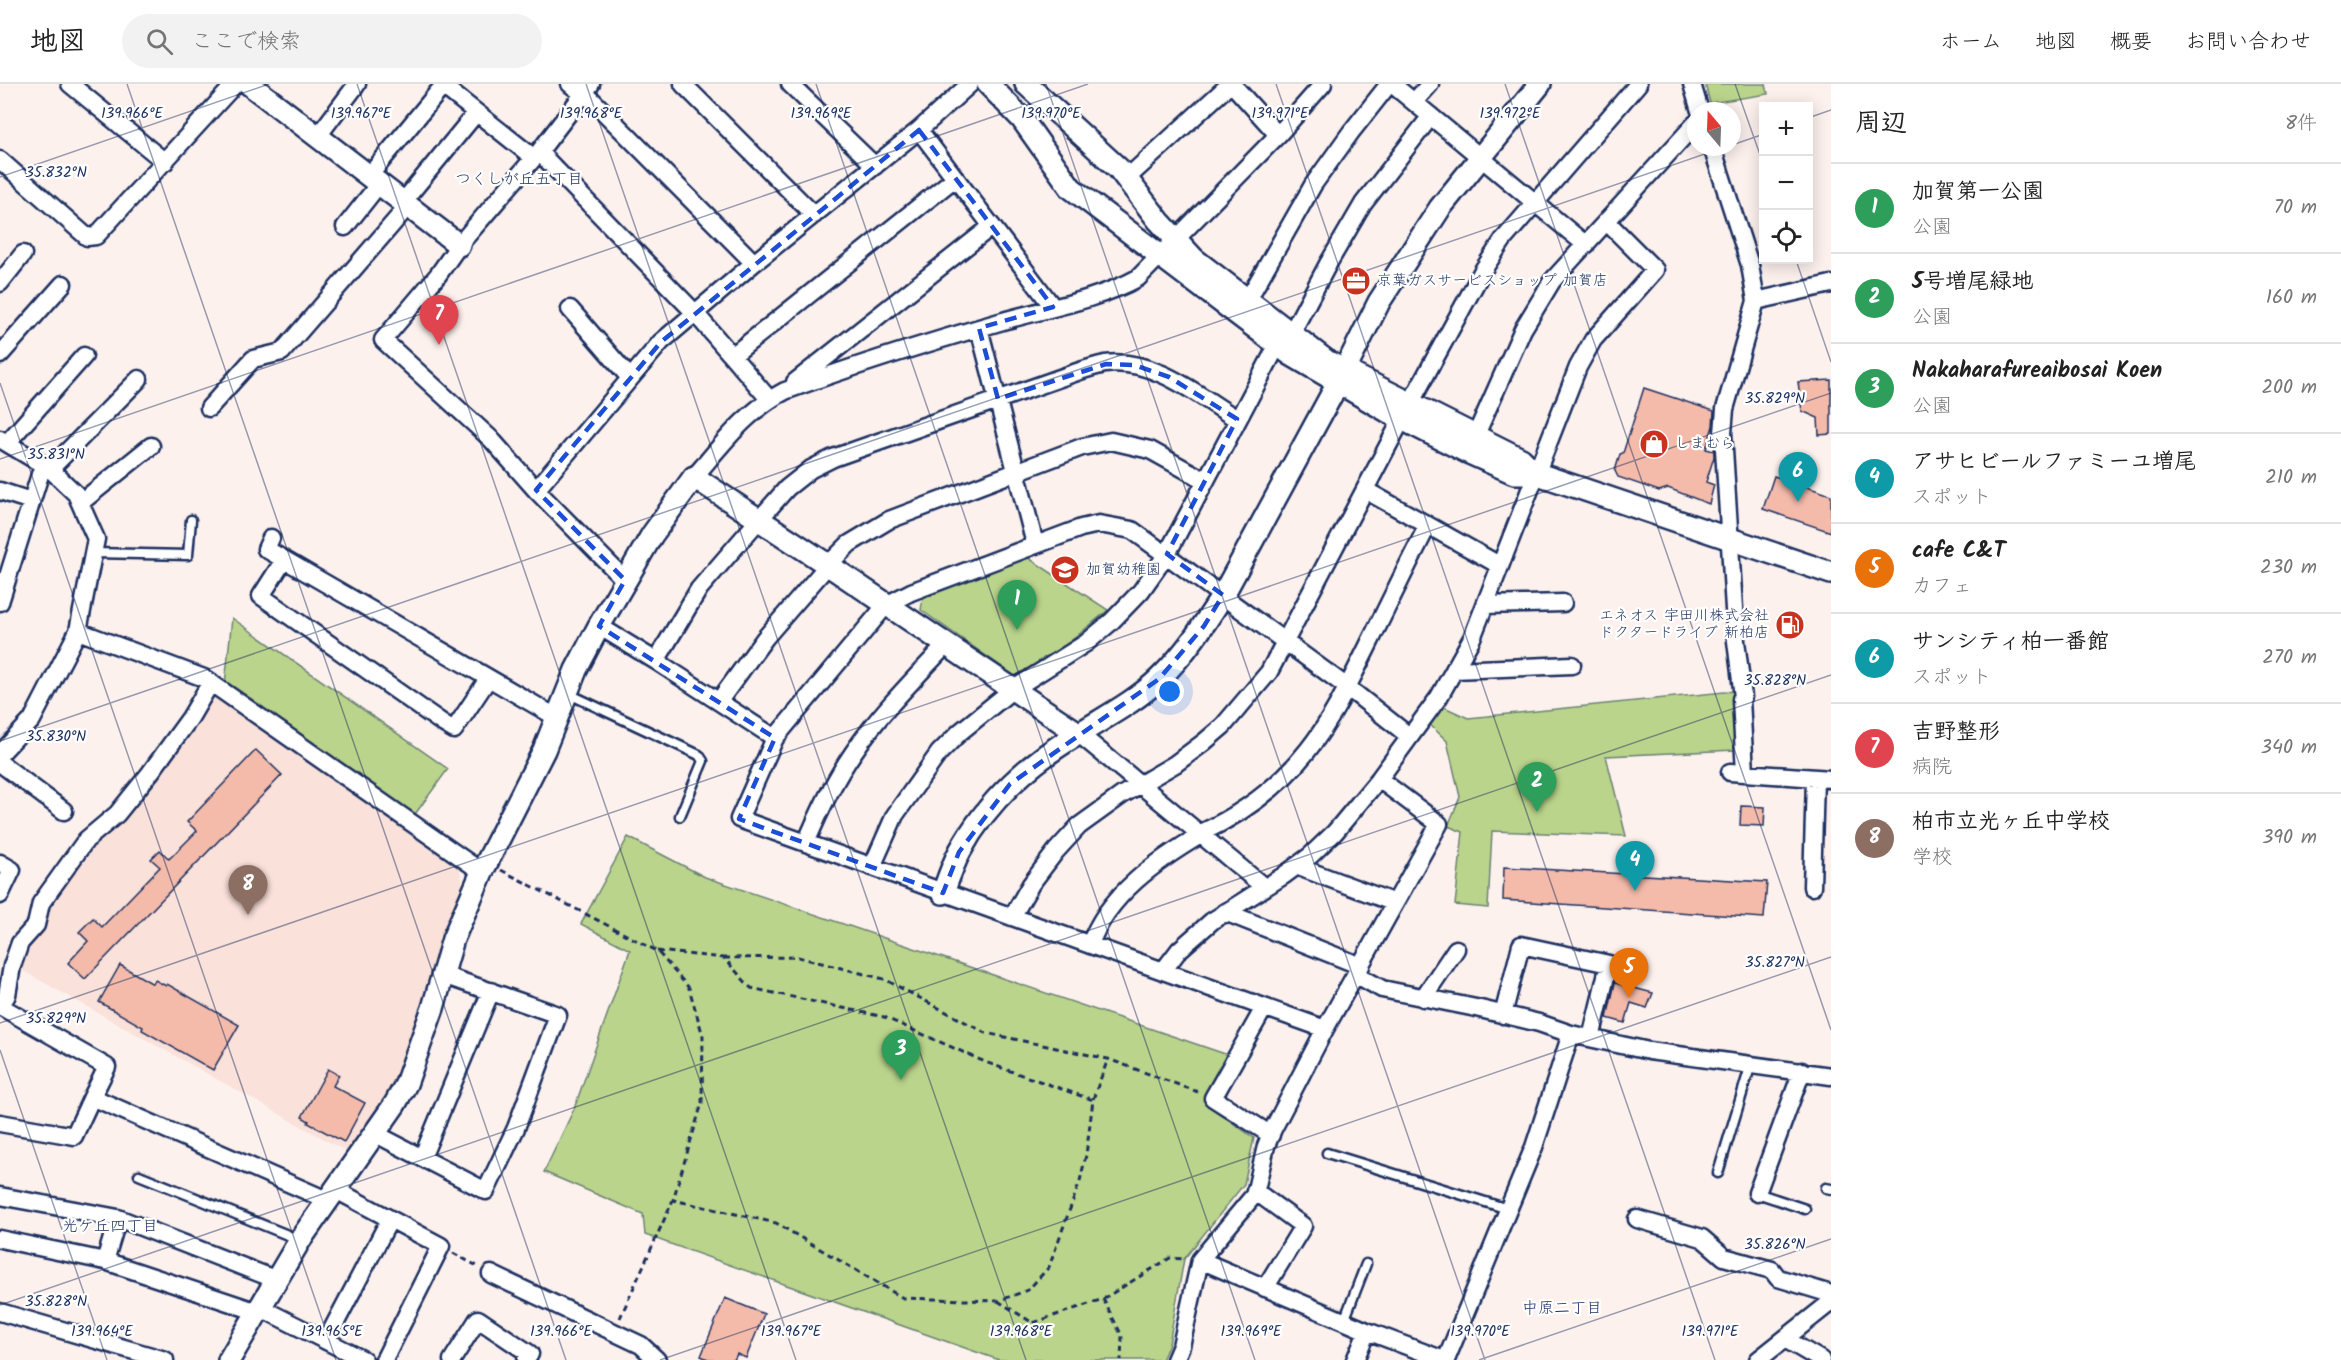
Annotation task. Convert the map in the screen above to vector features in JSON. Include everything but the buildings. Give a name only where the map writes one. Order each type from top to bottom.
[{"type":"street","points":[[70,84],[165,162]]},
{"type":"street","points":[[318,136],[357,84]]},
{"type":"street","points":[[683,84],[814,215]]},
{"type":"street","points":[[790,84],[875,166]]},
{"type":"street","points":[[536,490],[661,342],[754,263],[919,130],[970,84]]},
{"type":"street","points":[[988,84],[1022,119],[1071,188],[1160,255],[1341,377],[1514,473],[1535,473],[1831,573]]},
{"type":"street","points":[[1026,84],[1119,169],[1194,259],[1247,301],[1284,339]]},
{"type":"street","points":[[1125,179],[1231,84],[1278,135]]},
{"type":"street","points":[[229,1360],[300,1240],[395,1104],[406,1084],[453,939],[484,867],[539,759],[566,693],[598,626],[625,580],[652,535],[694,477],[722,445],[769,399],[785,391],[979,328],[1125,285],[1138,278],[1278,135],[1323,84]]},
{"type":"street","points":[[1247,301],[1313,185],[1351,132],[1390,84],[1536,201],[1586,245]]},
{"type":"street","points":[[1414,102],[1430,84]]},
{"type":"street","points":[[943,893],[959,852],[994,801],[1028,769],[1078,733],[1118,710],[1159,679],[1182,655],[1223,595],[1379,302],[1440,208],[1540,84]]},
{"type":"street","points":[[1012,917],[1031,884],[1079,826],[1122,795],[1175,764],[1223,726],[1269,672],[1482,270],[1503,240],[1638,84]]},
{"type":"street","points":[[1692,84],[1697,102]]},
{"type":"street","points":[[0,160],[87,237],[96,236],[165,162],[248,85],[459,245]]},
{"type":"street","points":[[345,227],[374,180],[443,86],[476,113],[537,154],[695,313],[769,399]]},
{"type":"street","points":[[625,580],[536,490],[491,440],[383,340],[438,275],[459,245],[537,154],[582,89],[754,263]]},
{"type":"street","points":[[209,408],[253,359],[282,352],[406,204],[476,113]]},
{"type":"street","points":[[872,867],[895,815],[939,753],[960,732],[1012,690],[1086,643],[1111,622],[1141,591],[1167,554],[1237,419],[1363,204],[1431,116]]},
{"type":"street","points":[[919,130],[1053,307]]},
{"type":"street","points":[[1475,437],[1523,329],[1552,280],[1687,133]]},
{"type":"street","points":[[1715,156],[1749,265],[1756,301],[1725,409],[1724,453],[1729,538],[1743,697],[1741,699],[1738,773],[1823,779],[1812,887]]},
{"type":"street","points":[[732,356],[955,178]]},
{"type":"street","points":[[1163,971],[1179,950],[1225,912],[1296,866],[1335,832],[1439,697],[1472,638],[1569,387],[1593,340],[1655,270],[1607,222]]},
{"type":"street","points":[[785,391],[992,226]]},
{"type":"street","points":[[0,283],[23,254]]},
{"type":"street","points":[[0,355],[63,284]]},
{"type":"street","points":[[1756,301],[1831,284]]},
{"type":"street","points":[[570,309],[630,378]]},
{"type":"street","points":[[979,328],[1035,544]]},
{"type":"street","points":[[0,754],[32,720],[78,631],[96,539],[76,494],[47,467],[3,441],[84,356]]},
{"type":"street","points":[[656,662],[699,589],[787,488],[811,470],[833,458],[998,399],[1106,364],[1134,365],[1169,377],[1237,419]]},
{"type":"street","points":[[0,602],[4,574],[31,501],[47,467],[139,379]]},
{"type":"street","points":[[1406,412],[1475,437],[1521,459],[1535,473]]},
{"type":"street","points":[[719,701],[765,638],[828,565],[849,544],[889,520],[1082,447],[1111,441],[1150,450],[1204,480]]},
{"type":"street","points":[[80,503],[151,446]]},
{"type":"street","points":[[694,477],[1078,733],[1264,887]]},
{"type":"street","points":[[1365,490],[1500,565]]},
{"type":"street","points":[[0,491],[31,501]]},
{"type":"street","points":[[1325,1029],[739,819],[775,738],[886,605],[911,592],[1081,528],[1107,525],[1132,530],[1347,687],[1409,736]]},
{"type":"street","points":[[1090,945],[1095,930],[1122,894],[1171,854],[1248,807],[1292,769],[1309,749],[1347,687],[1428,525]]},
{"type":"street","points":[[271,538],[266,549],[556,717]]},
{"type":"street","points":[[284,560],[261,596],[454,730],[488,679]]},
{"type":"street","points":[[1485,605],[1563,603]]},
{"type":"street","points":[[598,626],[775,738]]},
{"type":"street","points":[[78,631],[211,682],[484,867]]},
{"type":"street","points":[[806,843],[822,807],[853,752],[891,705],[946,645]]},
{"type":"street","points":[[1454,670],[1572,665]]},
{"type":"street","points":[[0,1123],[74,1136],[107,1067],[0,1006],[7,995],[12,966],[20,943],[36,925],[41,903],[86,840],[117,814],[150,773],[190,718],[211,682]]},
{"type":"street","points":[[0,763],[64,811]]},
{"type":"street","points":[[1175,1360],[1181,1346],[1200,1260],[1256,1191],[1271,1135],[1325,1029],[1439,824],[1378,778]]},
{"type":"street","points":[[0,862],[12,870],[0,895]]},
{"type":"street","points":[[1296,866],[1395,903]]},
{"type":"street","points":[[1225,912],[1359,971],[1382,989],[1503,1015],[1571,1034],[1649,1051],[1751,1063],[1831,1076]]},
{"type":"street","points":[[1503,1015],[1521,945],[1609,964],[1591,1038]]},
{"type":"street","points":[[1423,998],[1456,949]]},
{"type":"street","points":[[374,1133],[486,1191],[516,1128],[558,1015],[443,975]]},
{"type":"street","points":[[422,1158],[491,991]]},
{"type":"street","points":[[1264,1008],[1213,1098],[1271,1135]]},
{"type":"street","points":[[1200,1260],[1367,1331],[1445,1360],[1534,1147],[1571,1034]]},
{"type":"street","points":[[1757,1193],[1802,1071]]},
{"type":"street","points":[[92,1097],[390,1219],[441,1246],[384,1360]]},
{"type":"street","points":[[1256,1191],[1303,1226],[1265,1288]]},
{"type":"street","points":[[0,1196],[118,1218],[277,1280]]},
{"type":"street","points":[[105,1261],[118,1218]]},
{"type":"street","points":[[1637,1218],[1702,1238],[1724,1257],[1772,1270],[1778,1278],[1831,1294]]},
{"type":"street","points":[[326,1341],[390,1219]]},
{"type":"street","points":[[0,1239],[105,1261],[259,1310],[364,1360]]},
{"type":"street","points":[[491,1274],[641,1344],[657,1360]]},
{"type":"street","points":[[1758,1360],[1831,1302]]},
{"type":"street","points":[[0,1312],[165,1360]]},
{"type":"street","points":[[452,1360],[478,1319],[530,1354],[526,1360]]},
{"type":"street","points":[[1355,1360],[1367,1331]]},
{"type":"street","points":[[1785,1339],[1821,1360]]},
{"type":"lane","points":[[93,553],[188,555],[191,520]]},
{"type":"lane","points":[[566,693],[699,755],[703,761],[680,816]]},
{"type":"lane","points":[[1718,1173],[1751,1063]]},
{"type":"lane","points":[[1327,1153],[1508,1209]]},
{"type":"lane","points":[[139,1175],[300,1240]]},
{"type":"lane","points":[[1757,1193],[1805,1209]]},
{"type":"lane","points":[[1344,1321],[1366,1264]]},
{"type":"path","points":[[484,867],[657,951],[724,958],[798,957],[873,976],[884,979],[986,1033],[1108,1059],[1213,1098]]},
{"type":"path","points":[[614,1331],[673,1200],[702,1103],[703,1036],[689,988],[657,951]]},
{"type":"path","points":[[724,958],[751,988],[884,1017],[985,1062],[1093,1100]]},
{"type":"path","points":[[673,1200],[776,1223],[903,1298],[998,1301],[1028,1290],[1049,1267],[1080,1181],[1086,1155],[1093,1100],[1108,1059]]},
{"type":"path","points":[[441,1246],[491,1274]]},
{"type":"path","points":[[998,1301],[1033,1323],[1103,1299],[1170,1258],[1200,1260]]},
{"type":"path","points":[[1103,1299],[1122,1336],[1120,1360]]},
{"type":"highlighted area","points":[[919,130],[1053,307],[979,328],[998,399],[1106,364],[1134,365],[1169,377],[1237,419],[1167,554],[1223,595],[1204,626],[1159,679],[1010,784],[959,852],[943,893],[739,819],[775,738],[599,626],[625,580],[536,490],[661,342]]},
{"type":"shaded area","points":[[214,694],[458,863],[464,889],[444,935],[394,1087],[349,1153],[16,967],[46,904],[91,841],[138,800]]},
{"type":"green space","points":[[1705,84],[1766,84],[1768,94],[1710,102]]},
{"type":"green space","points":[[1027,557],[1108,610],[1060,650],[1015,676],[921,610],[923,598]]},
{"type":"green space","points":[[232,618],[448,769],[413,817],[225,684]]},
{"type":"green space","points":[[1734,691],[1735,750],[1606,756],[1626,836],[1492,831],[1488,908],[1455,905],[1463,832],[1448,826],[1460,797],[1447,741],[1428,723],[1442,706],[1468,718]]},
{"type":"green space","points":[[628,837],[705,877],[1231,1056],[1206,1104],[1254,1138],[1244,1184],[1184,1259],[1169,1344],[1162,1360],[999,1360],[645,1235],[643,1214],[544,1172],[574,1109],[630,950],[581,924]]},
{"type":"place","name":"京葉ガスサービスショップ 加賀店","points":[[1356,281]]},
{"type":"place","name":"吉野整形","points":[[439,345]]},
{"type":"place","name":"しまむら","points":[[1654,444]]},
{"type":"place","name":"サンシティ柏一番館","points":[[1798,502]]},
{"type":"place","name":"加賀幼稚園","points":[[1065,570]]},
{"type":"place","name":"エネオス 宇田川株式会社 ドクタードライブ 新柏店","points":[[1790,625]]},
{"type":"place","name":"加賀第一公園","points":[[1017,630]]},
{"type":"place","name":"5号増尾緑地","points":[[1537,812]]},
{"type":"place","name":"アサヒビールファミーユ増尾","points":[[1635,891]]},
{"type":"place","name":"柏市立光ヶ丘中学校","points":[[248,915]]},
{"type":"place","name":"cafe C&T","points":[[1629,998]]},
{"type":"place","name":"Nakaharafureaibosai Koen","points":[[901,1080]]},
{"type":"district","name":"つくしが丘五丁目","points":[[519,179]]},
{"type":"district","name":"光ケ丘四丁目","points":[[110,1226]]},
{"type":"district","name":"中原二丁目","points":[[1562,1308]]}]
